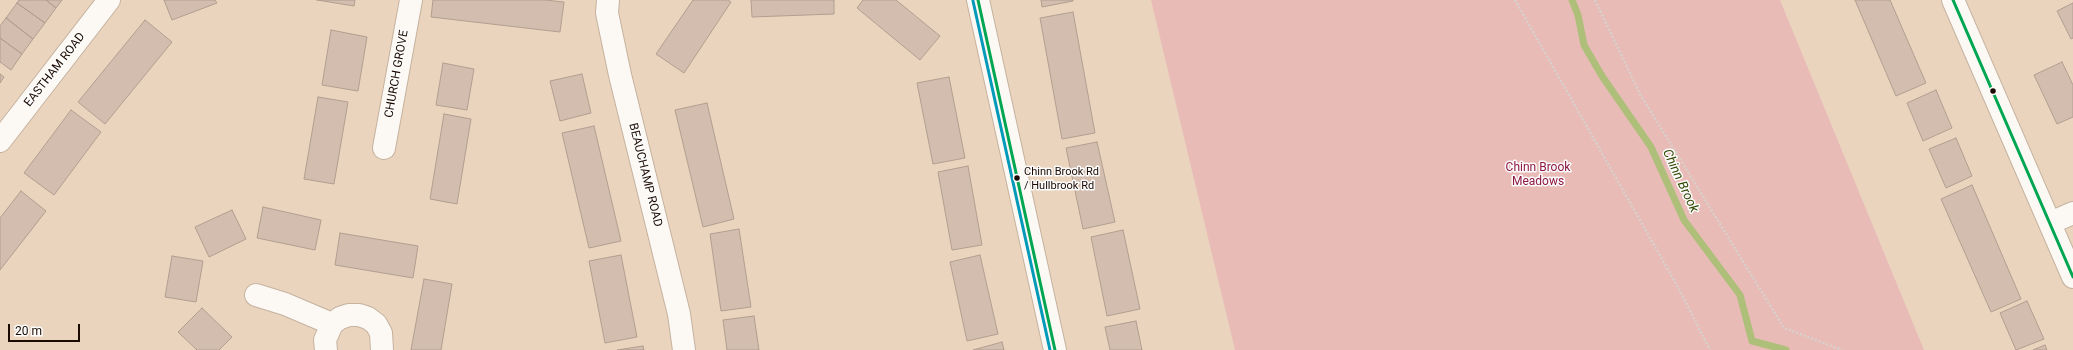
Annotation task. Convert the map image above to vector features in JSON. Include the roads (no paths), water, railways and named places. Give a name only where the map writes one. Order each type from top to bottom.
[{"type":"street","name":"EASTHAM ROAD","points":[[0,141],[109,0]]},
{"type":"street","name":"CHURCH GROVE","points":[[384,148],[411,0]]},
{"type":"street","name":"BEAUCHAMP ROAD","points":[[608,0],[608,13],[620,75],[679,314],[684,350]]},
{"type":"street","points":[[978,0],[1055,350]]},
{"type":"street","points":[[1953,0],[2073,277]]},
{"type":"street","points":[[2050,223],[2073,212]]},
{"type":"street","points":[[256,295],[285,304],[332,324]]},
{"type":"street","points":[[326,350],[325,340],[332,324],[349,314],[359,314],[376,324],[381,333],[382,350]]},
{"type":"waterway","name":"Chinn Brook","points":[[1572,0],[1578,15],[1584,45],[1602,76],[1651,147],[1684,220],[1740,295],[1752,341],[1786,350]]},
{"type":"place","name":"Chinn Brook Rd / Hullbrook Rd","points":[[1017,178]]},
{"type":"park label","name":"Chinn Brook Meadows","points":[[1538,175]]}]
